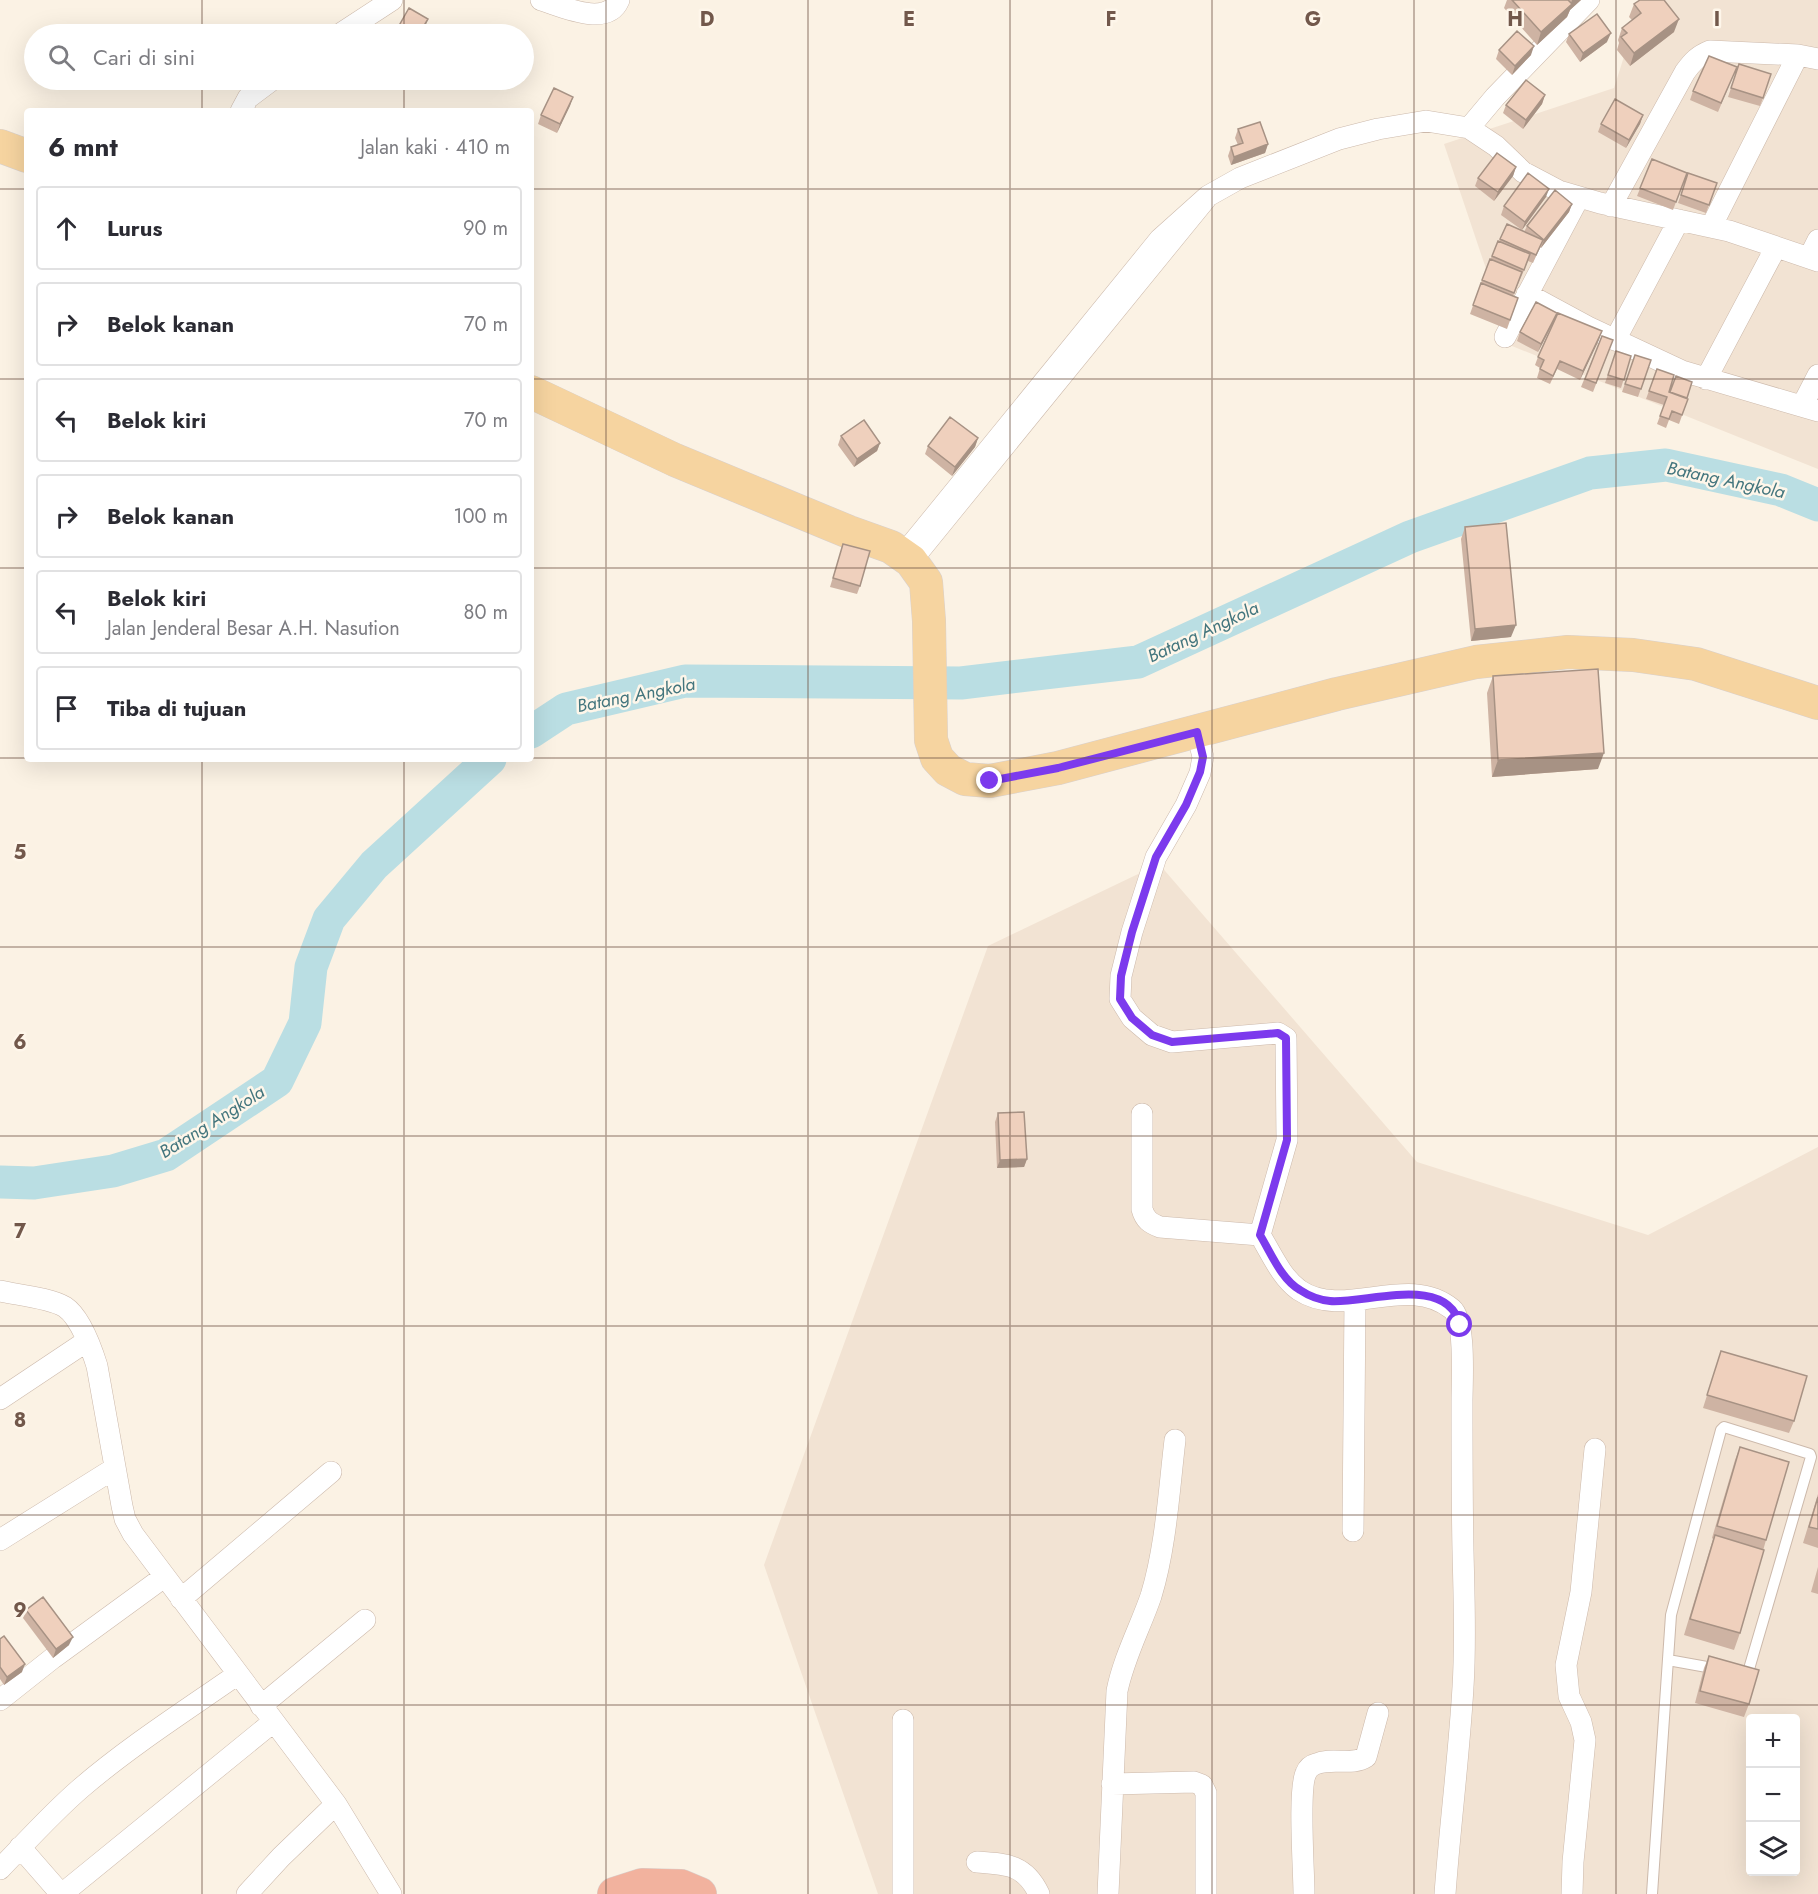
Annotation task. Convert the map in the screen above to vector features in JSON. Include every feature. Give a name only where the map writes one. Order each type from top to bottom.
[{"type":"highway","points":[[614,1894],[642,1885],[681,1886],[700,1894]]},
{"type":"main road","points":[[0,146],[24,155]]},
{"type":"main road","points":[[534,393],[675,460],[891,547],[907,558],[926,582],[929,621],[930,740],[937,758],[948,770],[965,779],[990,781],[1058,768],[1336,694],[1476,662],[1568,652],[1633,655],[1696,664],[1818,703]]},
{"type":"street","points":[[355,24],[392,0]]},
{"type":"street","points":[[541,0],[588,15],[605,13],[617,5],[619,0]]},
{"type":"street","points":[[1469,128],[1495,97],[1589,0]]},
{"type":"street","points":[[1611,206],[1685,72],[1694,60],[1710,51],[1808,57],[1711,227]]},
{"type":"street","points":[[243,108],[248,98],[259,90]]},
{"type":"street","points":[[907,558],[1208,196],[1240,178],[1339,139],[1426,122],[1469,128],[1496,147],[1523,172],[1559,191],[1611,206],[1711,227],[1776,247],[1815,253]]},
{"type":"street","points":[[1505,337],[1579,197]]},
{"type":"street","points":[[1615,340],[1679,220]]},
{"type":"street","points":[[1706,379],[1776,247]]},
{"type":"street","points":[[1527,294],[1615,340],[1682,371],[1810,409],[1818,375]]},
{"type":"street","points":[[1197,732],[1203,757],[1200,772],[1186,805],[1156,857],[1132,932],[1121,976],[1120,999],[1132,1018],[1145,1030],[1172,1042],[1278,1033],[1286,1038],[1287,1140],[1260,1235],[1282,1272],[1298,1289],[1318,1299],[1329,1301],[1396,1295],[1424,1296],[1452,1309],[1460,1325],[1464,1652],[1445,1894]]},
{"type":"street","points":[[1142,1114],[1142,1209],[1144,1217],[1160,1227],[1260,1235]]},
{"type":"street","points":[[0,1291],[64,1306],[73,1314],[97,1366],[125,1519],[133,1534],[336,1804],[391,1894]]},
{"type":"street","points":[[1353,1531],[1354,1300]]},
{"type":"street","points":[[0,1399],[87,1341]]},
{"type":"street","points":[[1108,1894],[1117,1691],[1121,1671],[1151,1595],[1157,1571],[1175,1440]]},
{"type":"street","points":[[1572,1894],[1584,1740],[1581,1722],[1569,1696],[1566,1665],[1581,1592],[1595,1449]]},
{"type":"street","points":[[0,1540],[116,1468]]},
{"type":"street","points":[[181,1599],[331,1472]]},
{"type":"street","points":[[0,1700],[53,1658],[164,1577]]},
{"type":"street","points":[[20,1847],[61,1894],[267,1714],[365,1620]]},
{"type":"street","points":[[0,1869],[51,1815],[120,1756],[238,1674]]},
{"type":"street","points":[[1304,1894],[1303,1792],[1306,1773],[1314,1764],[1329,1760],[1358,1761],[1366,1757],[1378,1713]]},
{"type":"street","points":[[903,1720],[903,1894]]},
{"type":"street","points":[[1112,1784],[1194,1782],[1202,1785],[1206,1793],[1206,1894]]},
{"type":"street","points":[[247,1894],[281,1857],[336,1804]]},
{"type":"street","points":[[976,1862],[1018,1868],[1028,1876],[1039,1894]]},
{"type":"lane","points":[[1652,1894],[1668,1660],[1673,1606],[1723,1427],[1810,1454],[1811,1458],[1747,1673],[1668,1660]]},
{"type":"shaded area","points":[[1642,0],[1818,0],[1818,469],[1512,346],[1444,144],[1614,88]]},
{"type":"shaded area","points":[[1159,864],[1417,1162],[1648,1235],[1818,1147],[1818,1894],[878,1894],[764,1565],[988,946]]},
{"type":"building","points":[[1512,0],[1568,0],[1572,4],[1541,32]]},
{"type":"building","points":[[1640,0],[1664,0],[1679,19],[1634,53],[1621,37],[1627,33],[1622,28],[1641,13],[1634,4]]},
{"type":"building","points":[[409,8],[428,19],[425,24],[400,24]]},
{"type":"building","points":[[1597,14],[1611,33],[1583,53],[1569,34]]},
{"type":"building","points":[[1517,31],[1534,46],[1515,66],[1499,50]]},
{"type":"building","points":[[1709,56],[1737,67],[1721,103],[1693,91]]},
{"type":"building","points":[[1739,64],[1771,74],[1763,98],[1731,88]]},
{"type":"building","points":[[1526,80],[1545,95],[1526,120],[1506,105]]},
{"type":"building","points":[[554,88],[573,97],[560,124],[541,115]]},
{"type":"building","points":[[1615,99],[1643,115],[1629,140],[1601,124]]},
{"type":"building","points":[[1260,122],[1268,144],[1234,157],[1231,147],[1243,143],[1238,129]]},
{"type":"building","points":[[1497,153],[1516,167],[1498,192],[1478,178]]},
{"type":"building","points":[[1652,159],[1687,173],[1676,202],[1640,188]]},
{"type":"building","points":[[1528,173],[1549,189],[1525,222],[1504,206]]},
{"type":"building","points":[[1688,173],[1717,183],[1709,205],[1681,195]]},
{"type":"building","points":[[1555,190],[1572,204],[1544,240],[1527,226]]},
{"type":"building","points":[[1507,224],[1543,240],[1536,255],[1500,239]]},
{"type":"building","points":[[1498,241],[1530,254],[1524,270],[1492,256]]},
{"type":"building","points":[[1490,259],[1522,272],[1514,293],[1482,280]]},
{"type":"building","points":[[1481,283],[1518,298],[1510,320],[1473,305]]},
{"type":"building","points":[[1536,302],[1557,313],[1541,344],[1520,332]]},
{"type":"building","points":[[1558,313],[1602,331],[1583,371],[1560,361],[1553,376],[1540,369],[1544,360],[1538,357]]},
{"type":"building","points":[[1602,336],[1613,340],[1596,383],[1585,379]]},
{"type":"building","points":[[1616,351],[1631,356],[1624,380],[1608,375]]},
{"type":"building","points":[[1635,355],[1651,360],[1641,389],[1625,384]]},
{"type":"building","points":[[1657,369],[1674,375],[1669,392],[1688,399],[1682,415],[1672,411],[1669,419],[1660,416],[1667,397],[1649,391]]},
{"type":"building","points":[[1676,376],[1692,382],[1687,398],[1670,392]]},
{"type":"building","points":[[950,417],[978,438],[955,467],[928,446]]},
{"type":"building","points":[[864,420],[880,443],[857,459],[841,436]]},
{"type":"building","points":[[1506,523],[1516,625],[1475,629],[1465,527]]},
{"type":"building","points":[[843,544],[870,551],[860,586],[833,578]]},
{"type":"building","points":[[1598,669],[1604,753],[1498,760],[1493,676]]},
{"type":"building","points":[[1024,1112],[1027,1159],[1000,1160],[998,1113]]},
{"type":"building","points":[[1721,1351],[1807,1376],[1794,1421],[1707,1395]]},
{"type":"building","points":[[1740,1447],[1789,1462],[1766,1540],[1717,1526]]},
{"type":"building","points":[[1818,1497],[1818,1529],[1809,1527]]},
{"type":"building","points":[[1715,1535],[1764,1550],[1740,1633],[1690,1619]]},
{"type":"building","points":[[43,1597],[73,1637],[56,1649],[26,1610]]},
{"type":"building","points":[[4,1636],[25,1664],[7,1677],[0,1667],[0,1639]]},
{"type":"building","points":[[1709,1656],[1759,1670],[1749,1704],[1700,1691]]},
{"type":"waterway","name":"Batang Angkola","points":[[534,730],[566,709],[685,681],[961,683],[1138,662],[1410,537],[1590,473],[1666,465],[1781,490],[1818,505]]},
{"type":"waterway","name":"Batang Angkola","points":[[0,1182],[34,1183],[113,1171],[166,1155],[277,1081],[305,1023],[311,967],[329,919],[374,865],[487,762]]},
{"type":"route","points":[[990,781],[1058,768],[1197,732],[1203,757],[1200,772],[1186,805],[1156,857],[1132,932],[1121,976],[1120,999],[1132,1018],[1152,1035],[1172,1042],[1278,1033],[1283,1035],[1286,1038],[1287,1140],[1260,1235],[1282,1272],[1298,1289],[1318,1299],[1329,1301],[1411,1294],[1424,1296],[1452,1309],[1460,1325]]}]
